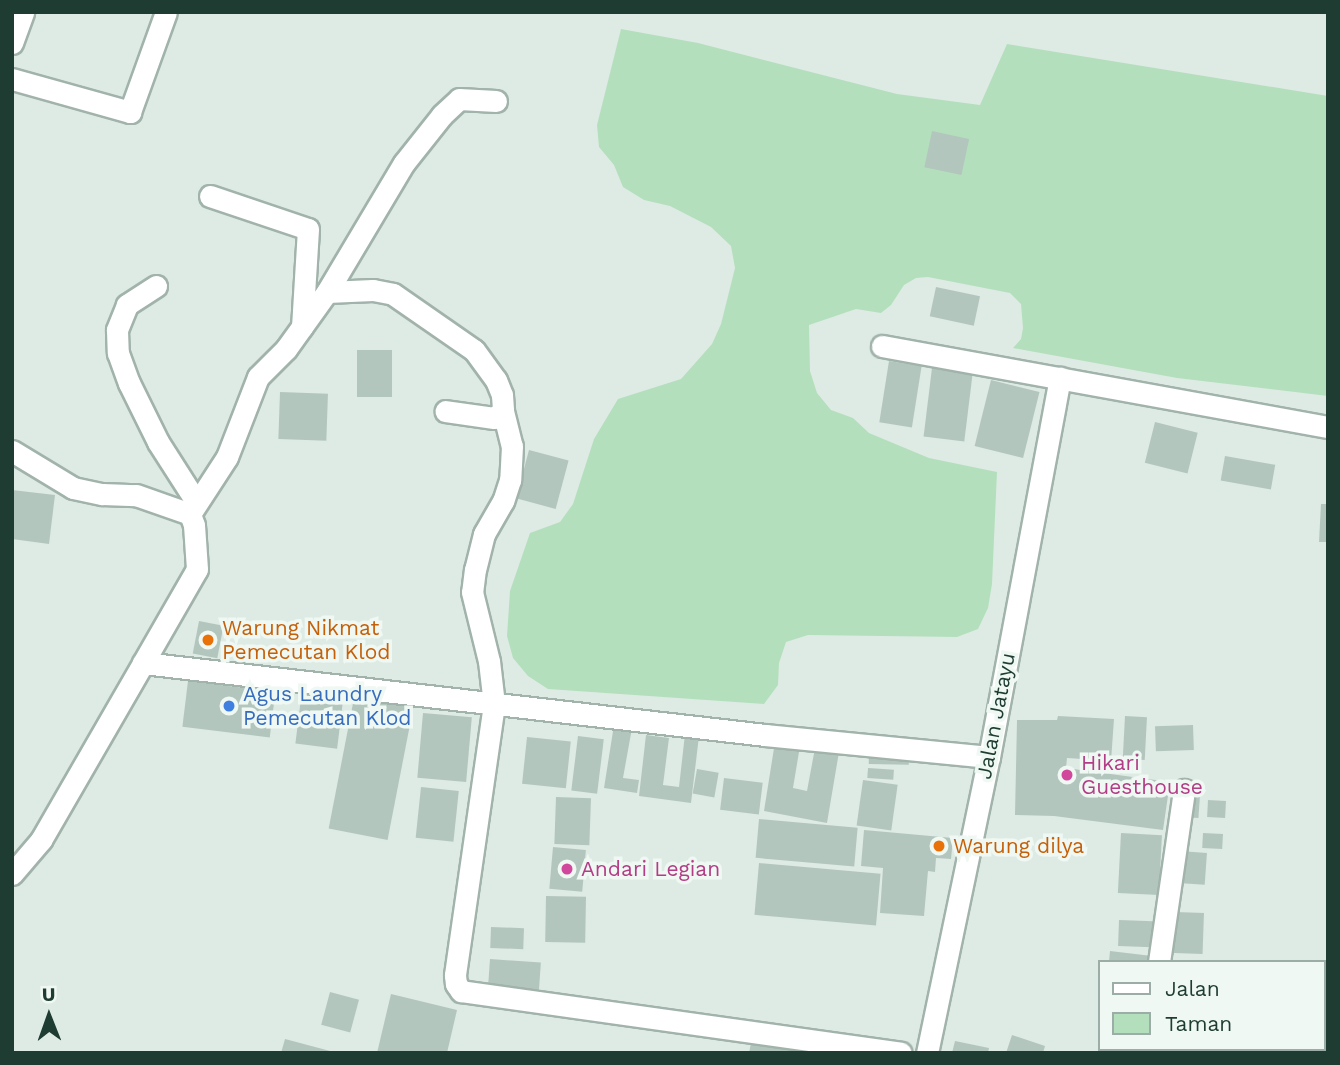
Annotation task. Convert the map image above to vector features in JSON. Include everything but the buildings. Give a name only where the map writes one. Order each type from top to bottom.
[{"type":"street","points":[[12,43],[23,12]]},
{"type":"street","points":[[12,79],[130,112],[166,12]]},
{"type":"street","points":[[193,509],[227,457],[258,377],[286,349],[327,292],[404,163],[442,115],[459,99],[496,100]]},
{"type":"street","points":[[210,196],[308,229],[302,327]]},
{"type":"street","points":[[12,874],[41,839],[197,569],[193,509],[129,383],[118,353],[117,330],[127,305],[156,286]]},
{"type":"street","points":[[327,292],[382,291],[410,304],[474,350],[496,380],[502,395],[512,446],[510,480],[503,501],[484,534],[474,569],[472,592],[489,661],[494,704],[454,975],[461,991],[901,1053]]},
{"type":"street","points":[[882,346],[1328,427]]},
{"type":"street","name":"Jalan Jatayu","points":[[927,1053],[989,757],[1060,378]]},
{"type":"street","points":[[445,411],[494,418],[503,411]]},
{"type":"street","points":[[12,451],[73,488],[102,494],[136,495],[193,509]]},
{"type":"street","points":[[143,663],[989,757]]},
{"type":"street","points":[[1159,960],[1184,790]]},
{"type":"green space","points":[[621,29],[698,43],[897,94],[980,105],[1007,44],[1328,96],[1328,396],[1177,378],[1013,348],[1021,339],[1023,328],[1021,304],[1010,293],[928,277],[916,278],[904,285],[891,305],[881,313],[856,309],[809,325],[810,371],[817,393],[831,410],[853,418],[869,433],[929,458],[997,472],[992,584],[988,608],[978,629],[957,637],[808,635],[786,642],[779,663],[778,685],[764,704],[548,689],[528,676],[513,658],[507,636],[510,591],[530,533],[560,522],[573,504],[594,439],[618,399],[681,379],[712,344],[721,324],[735,268],[731,246],[711,227],[670,206],[644,200],[623,187],[614,165],[599,147],[597,125]]},
{"type":"place","name":"Warung Nikmat Pemecutan Klod","points":[[208,640]]},
{"type":"place","name":"Agus Laundry Pemecutan Klod","points":[[229,706]]},
{"type":"place","name":"Hikari Guesthouse","points":[[1067,775]]},
{"type":"place","name":"Warung dilya","points":[[939,846]]},
{"type":"place","name":"Andari Legian","points":[[567,869]]}]
